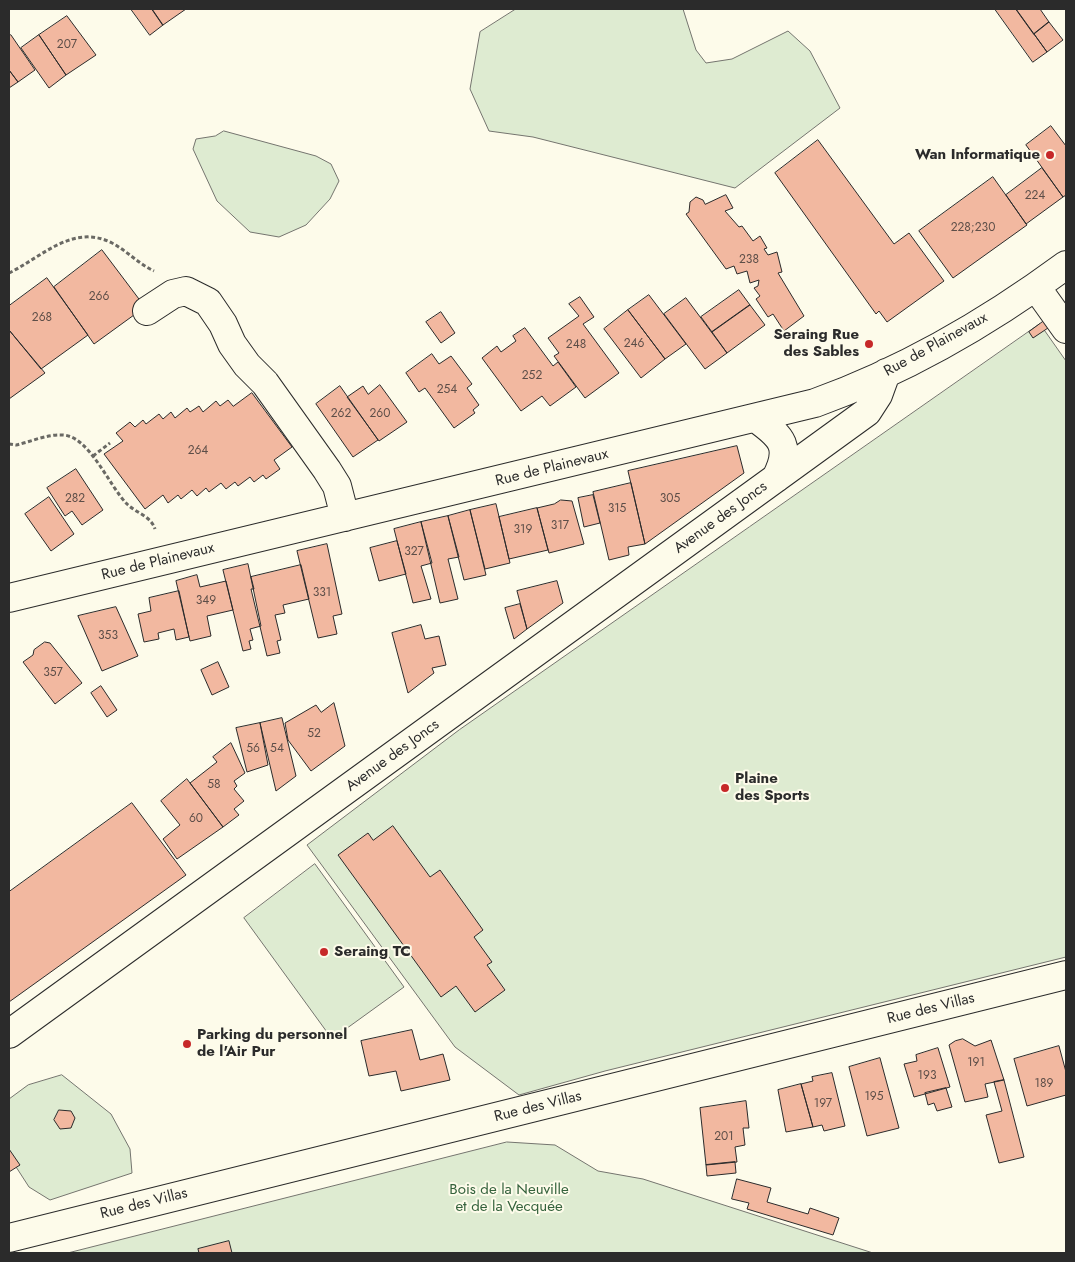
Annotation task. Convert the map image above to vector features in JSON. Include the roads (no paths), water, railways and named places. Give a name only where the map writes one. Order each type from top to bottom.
[{"type":"street","name":"Rue de Plainevaux","points":[[9,598],[344,516],[757,419],[822,401],[886,373],[956,337],[1036,287],[1066,265]]},
{"type":"street","points":[[1036,287],[1066,329]]},
{"type":"street","points":[[147,311],[173,294],[186,291],[208,302],[223,324],[237,351],[264,383],[327,470],[337,486],[344,516]]},
{"type":"street","name":"Avenue des Joncs","points":[[9,1034],[867,412],[878,395],[886,373]]},
{"type":"street","name":"Avenue des Joncs","points":[[757,419],[777,433],[783,447],[784,462],[776,478]]},
{"type":"street","name":"Rue des Villas","points":[[9,1238],[1066,975]]},
{"type":"place","name":"Wan Informatique","points":[[1050,155]]},
{"type":"place","name":"Seraing Rue des Sables","points":[[869,344]]},
{"type":"place","name":"Plaine des Sports","points":[[725,788]]},
{"type":"place","name":"Seraing TC","points":[[324,952]]},
{"type":"place","name":"Parking du personnel de l'Air Pur","points":[[187,1044]]},
{"type":"park label","name":"Bois de la Neuville et de la Vecquée","points":[[509,1198]]}]
